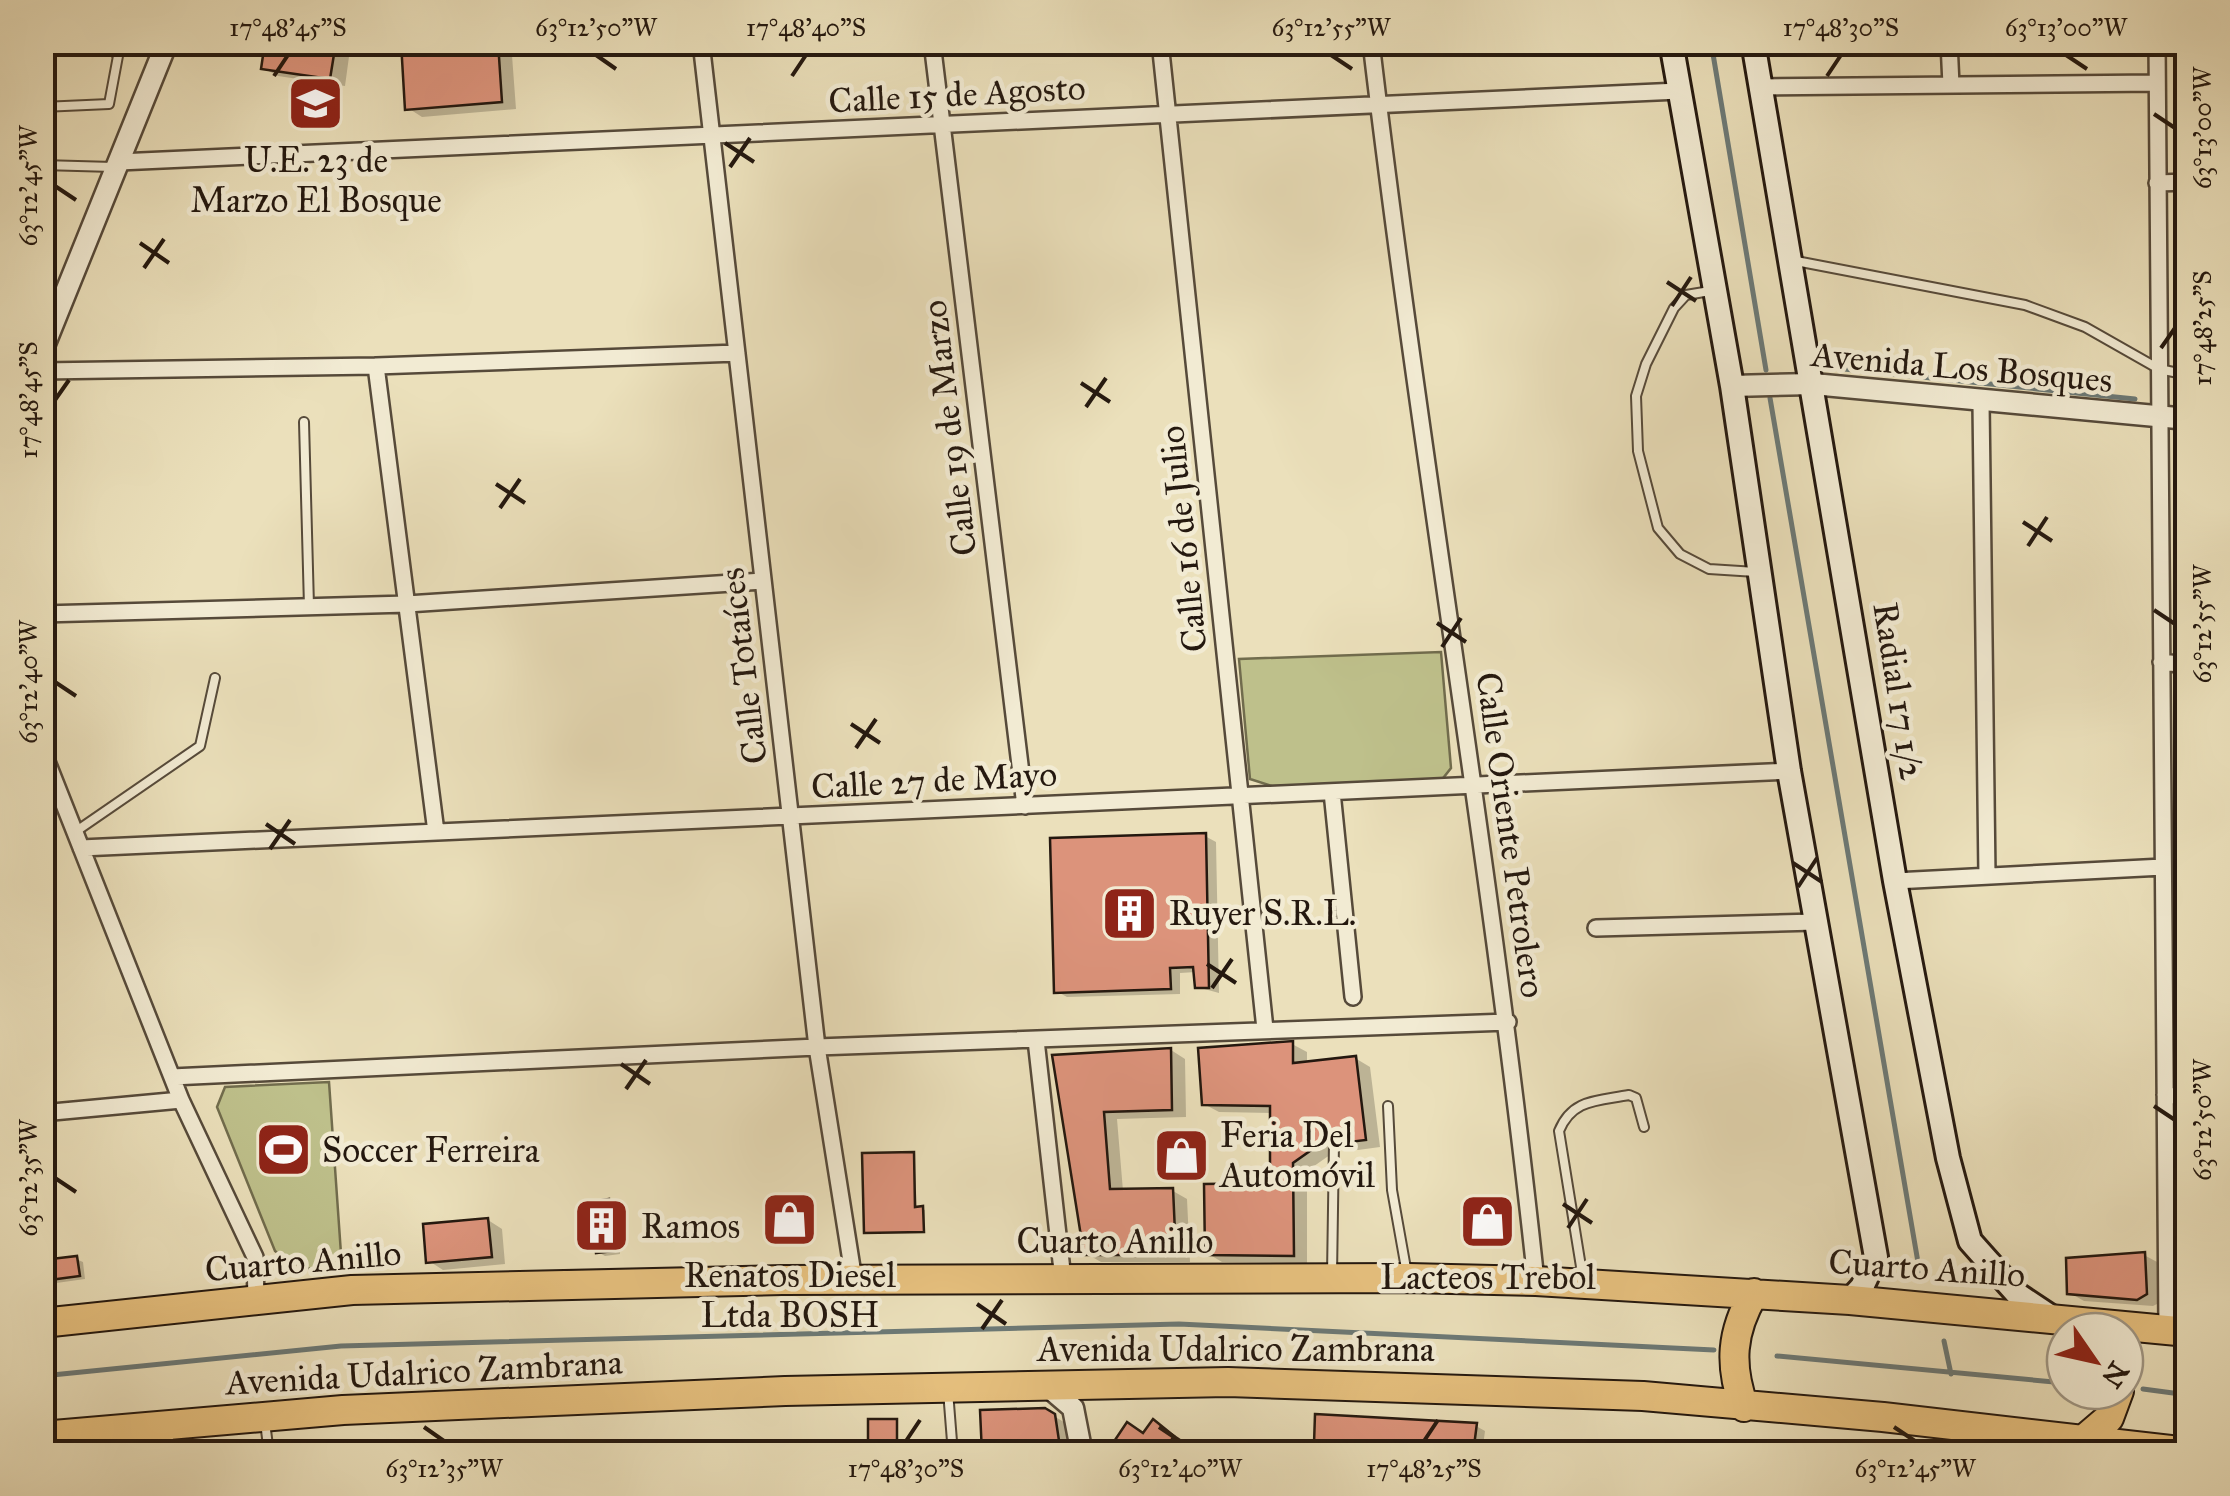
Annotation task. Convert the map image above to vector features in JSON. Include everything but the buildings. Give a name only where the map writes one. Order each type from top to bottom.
[{"type":"highway","name":"Cuarto Anillo","points":[[42,1323],[352,1290],[1062,1279],[1536,1281],[2045,1315]]},
{"type":"highway","points":[[1744,1407],[1734,1374],[1740,1318],[1754,1293]]},
{"type":"highway","name":"Cuarto Anillo","points":[[2145,1328],[2177,1330]]},
{"type":"highway","name":"Avenida Udalrico Zambrana","points":[[42,1436],[166,1440],[264,1417],[343,1410],[1101,1383],[1516,1390],[1883,1417],[2146,1451],[2188,1452]]},
{"type":"highway","points":[[2082,1441],[2111,1411]]},
{"type":"main road","points":[[1671,42],[1732,386],[1789,772],[1876,1257],[1862,1287],[1850,1300]]},
{"type":"main road","name":"Radial 17 1/2","points":[[1753,42],[1895,882],[1948,1158],[1970,1241],[2018,1295],[2045,1313]]},
{"type":"street","points":[[42,351],[168,42]]},
{"type":"street","name":"Calle Totaíces","points":[[701,42],[817,1046],[854,1280]]},
{"type":"street","name":"Calle 19 de Marzo","points":[[932,42],[1025,806]]},
{"type":"street","name":"Calle 16 de Julio","points":[[1160,42],[1264,1030]]},
{"type":"street","name":"Calle Oriente Petrolero","points":[[1371,42],[1508,1022],[1536,1281]]},
{"type":"street","points":[[1950,42],[1951,85]]},
{"type":"street","points":[[2157,42],[2165,1094],[2177,1330]]},
{"type":"street","points":[[1760,88],[2156,82]]},
{"type":"street","name":"Calle 15 de Agosto","points":[[118,165],[1679,91]]},
{"type":"street","points":[[2157,183],[2188,182]]},
{"type":"street","points":[[42,372],[376,366],[737,352]]},
{"type":"street","points":[[376,366],[436,832]]},
{"type":"street","name":"Avenida Los Bosques","points":[[1732,386],[1813,384],[1981,404],[2188,419]]},
{"type":"street","points":[[1981,404],[1987,876]]},
{"type":"street","points":[[42,614],[407,604],[764,582]]},
{"type":"street","points":[[2161,662],[2188,665]]},
{"type":"street","points":[[42,750],[181,1100],[254,1257],[256,1301]]},
{"type":"street","name":"Calle 27 de Mayo","points":[[78,840],[436,832],[1789,772]]},
{"type":"street","points":[[1332,792],[1353,997]]},
{"type":"street","points":[[1895,882],[2163,867]]},
{"type":"street","points":[[1596,928],[1816,922]]},
{"type":"street","points":[[172,1077],[817,1046],[1508,1022]]},
{"type":"street","points":[[1036,1040],[1062,1279]]},
{"type":"street","points":[[2165,1094],[2188,1097]]},
{"type":"street","points":[[42,1114],[181,1100]]},
{"type":"street","points":[[1078,1420],[1086,1400],[1101,1383]]},
{"type":"street","points":[[1044,1384],[1065,1398],[1078,1420],[1082,1454]]},
{"type":"lane","points":[[42,44],[108,45],[118,56],[108,104],[42,107]]},
{"type":"lane","points":[[42,165],[118,165]]},
{"type":"lane","points":[[1791,260],[2025,304],[2085,327],[2159,369],[2188,375]]},
{"type":"lane","points":[[1714,290],[1686,295],[1674,308],[1646,364],[1636,396],[1638,451],[1658,528],[1680,554],[1709,569],[1759,572]]},
{"type":"lane","points":[[304,422],[309,606]]},
{"type":"lane","points":[[78,840],[200,746],[215,678]]},
{"type":"lane","points":[[1584,1284],[1559,1131],[1566,1114],[1576,1105],[1628,1094],[1636,1098],[1644,1127]]},
{"type":"lane","points":[[1388,1106],[1392,1190],[1408,1278]]},
{"type":"lane","points":[[1332,1279],[1334,1143]]},
{"type":"lane","points":[[948,1386],[953,1454]]},
{"type":"lane","points":[[264,1417],[268,1454]]},
{"type":"green space","points":[[1441,652],[1451,768],[1440,782],[1272,786],[1250,779],[1239,659]]},
{"type":"green space","name":"Soccer Ferreira","points":[[329,1082],[342,1268],[323,1270],[298,1265],[275,1251],[217,1107],[225,1087]]},
{"type":"waterway","points":[[1711,42],[1766,370]]},
{"type":"waterway","points":[[1834,368],[2135,399]]},
{"type":"waterway","points":[[1770,398],[1920,1274]]},
{"type":"waterway","points":[[2179,403],[2188,404]]},
{"type":"waterway","points":[[42,1376],[341,1346],[1179,1324],[1714,1350]]},
{"type":"waterway","points":[[1944,1341],[1951,1374]]},
{"type":"waterway","points":[[1777,1356],[2045,1381]]},
{"type":"waterway","points":[[2145,1389],[2188,1395]]},
{"type":"place","name":"U.E. 23 de Marzo El Bosque","points":[[316,104]]},
{"type":"place","name":"Ruyer S.R.L.","points":[[1130,913]]},
{"type":"place","name":"Soccer Ferreira","points":[[283,1150]]},
{"type":"place","name":"Feria Del Automóvil","points":[[1181,1155]]},
{"type":"place","name":"Renatos Diesel Ltda BOSH","points":[[790,1219]]},
{"type":"place","name":"Lacteos Trebol","points":[[1488,1221]]},
{"type":"place","name":"Ramos","points":[[602,1226]]}]
